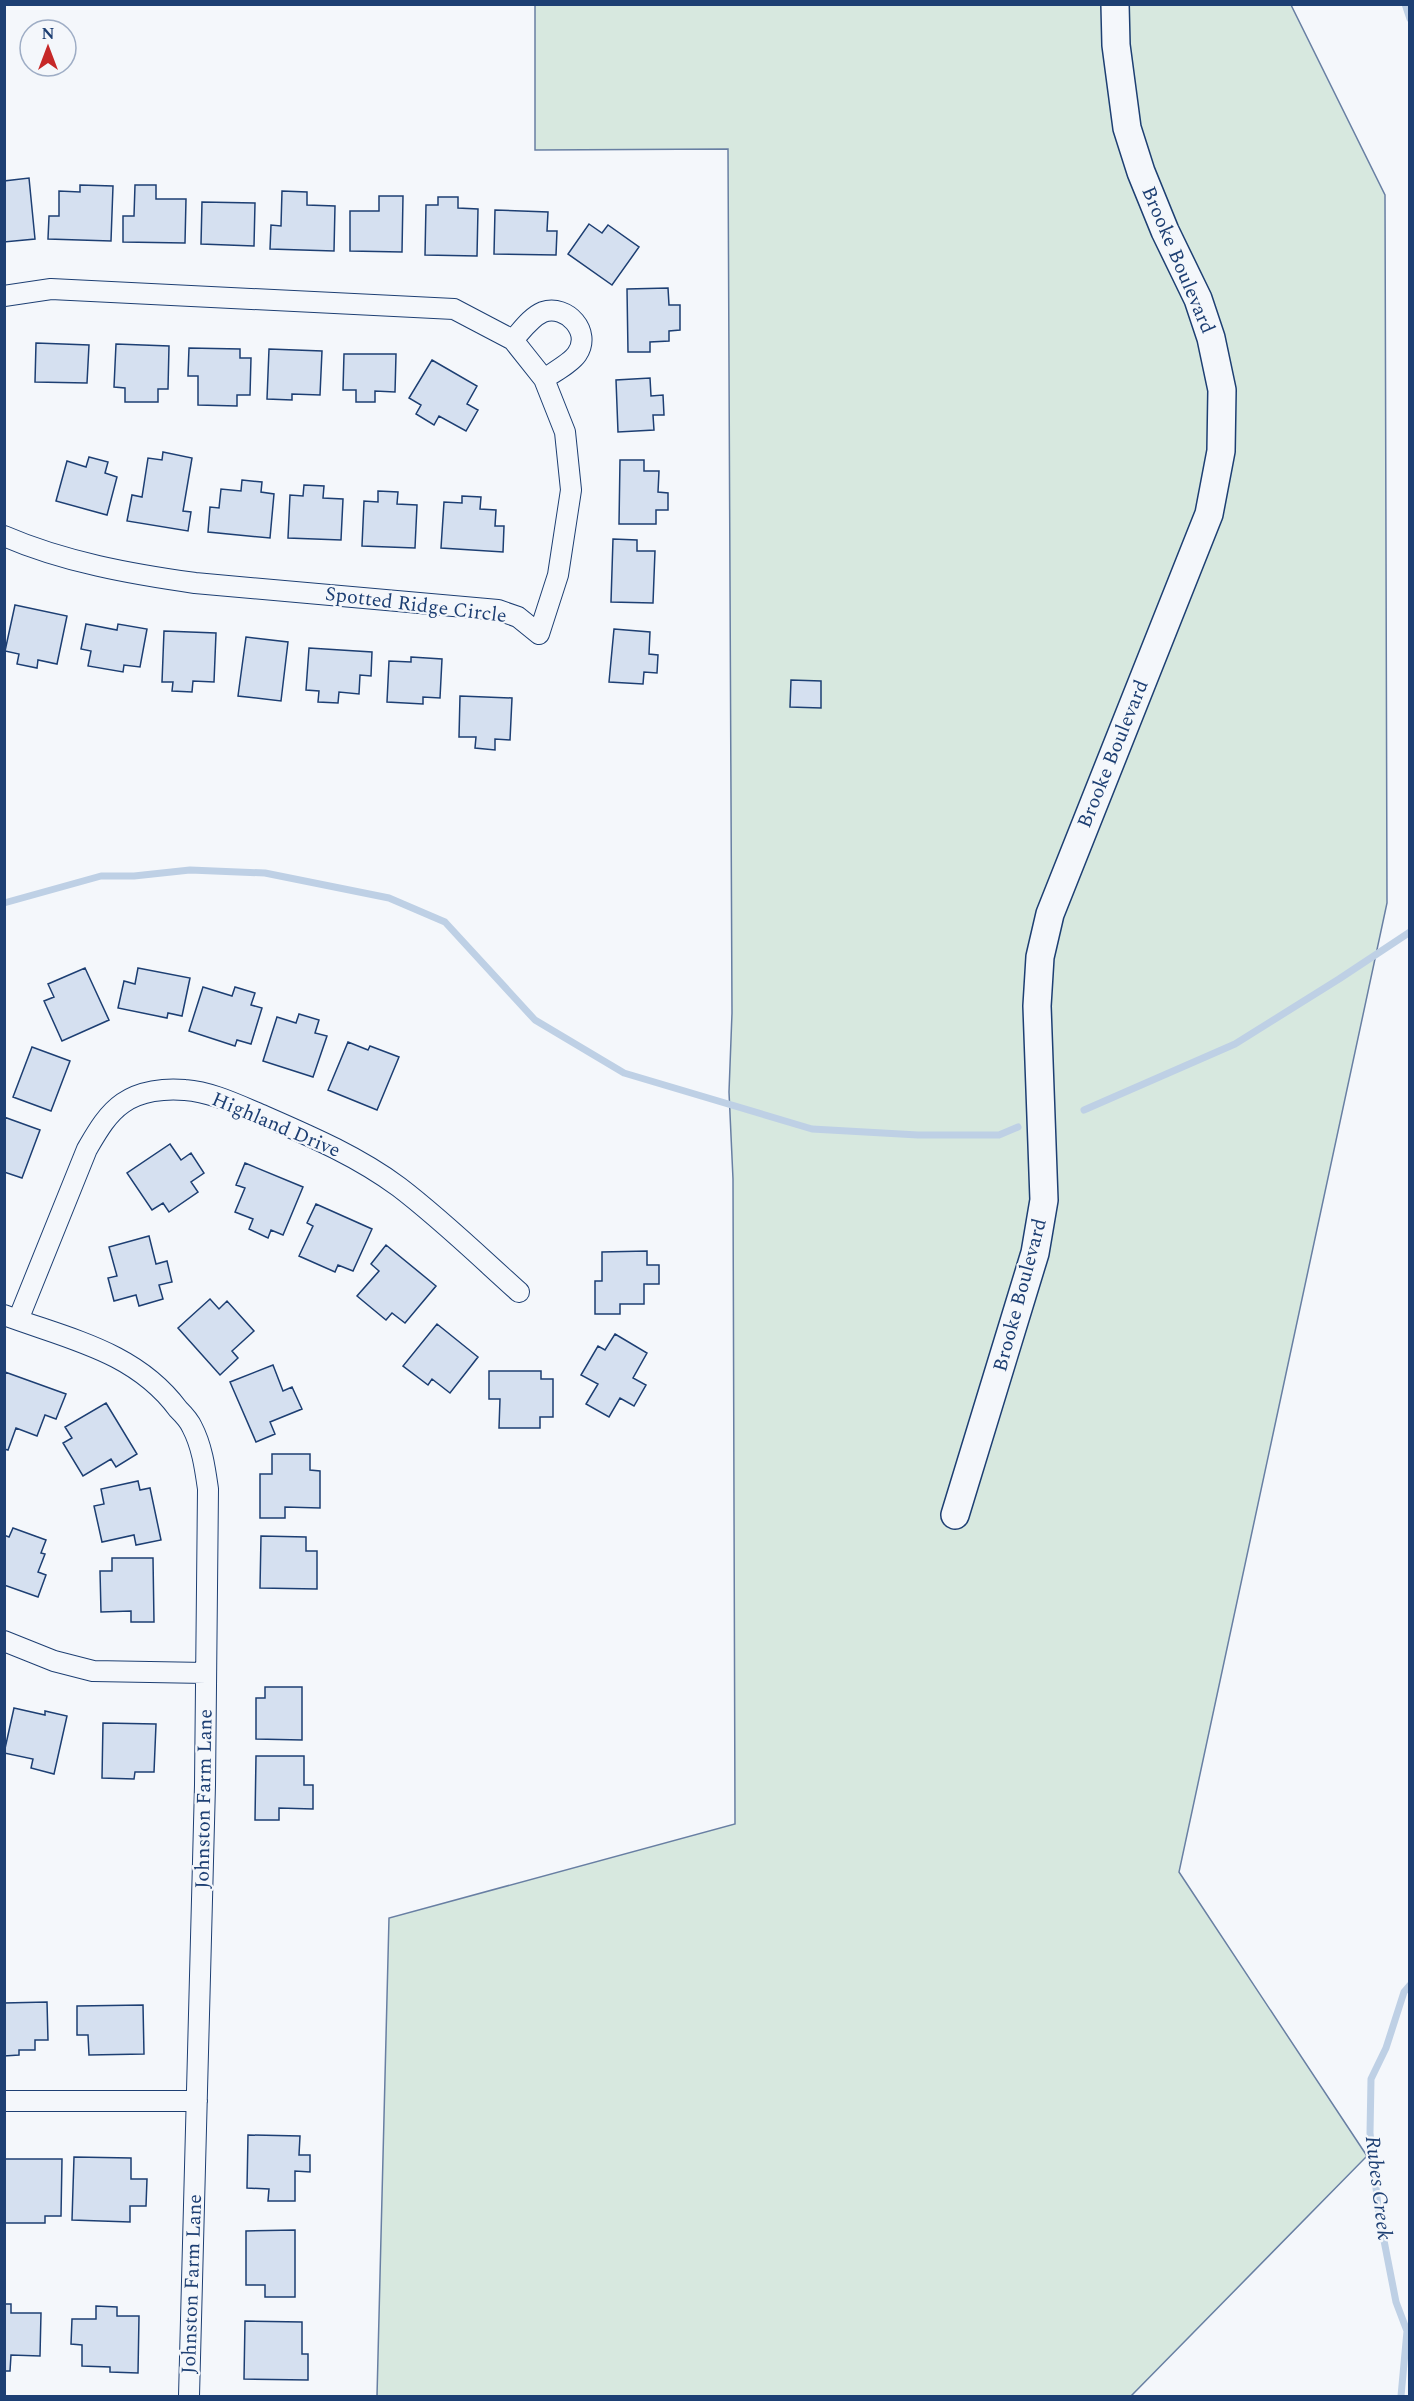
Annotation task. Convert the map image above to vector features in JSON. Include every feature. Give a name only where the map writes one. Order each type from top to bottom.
[{"type":"street","name":"Brooke Boulevard","points":[[955,1515],[1035,1253],[1044,1200],[1037,1006],[1040,957],[1048,925],[1067,869],[1209,514],[1221,451],[1222,390],[1211,338],[1198,299],[1161,221],[1141,172],[1127,128],[1116,45],[1115,4]]},
{"type":"street","name":"Spotted Ridge Circle","points":[[4,296],[51,289],[454,309],[513,340],[544,379],[565,432],[571,490],[558,575],[539,634],[518,617],[498,610],[195,583],[146,576],[59,555],[4,536]]},
{"type":"street","points":[[513,340],[536,315],[546,311],[558,311],[568,315],[576,322],[581,333],[581,344],[577,355],[544,379]]},
{"type":"street","name":"Highland Drive","points":[[11,1317],[97,1131],[124,1102],[165,1089],[186,1090],[232,1102],[303,1133],[363,1164],[426,1208],[519,1292]]},
{"type":"street","name":"Johnston Farm Lane","points":[[11,1317],[115,1355],[141,1371],[169,1397],[192,1426],[203,1458],[208,1489],[206,1672],[189,2397]]},
{"type":"street","points":[[4,1641],[54,1661],[93,1671],[206,1672]]},
{"type":"street","points":[[4,2101],[197,2101]]},
{"type":"shaded area","points":[[535,5],[1291,5],[1385,195],[1387,903],[1179,1872],[1367,2156],[1131,2396],[377,2396],[389,1918],[735,1824],[733,1179],[729,1092],[732,1013],[728,149],[535,150]]},
{"type":"building","points":[[29,178],[35,239],[4,242],[4,181]]},
{"type":"building","points":[[80,185],[113,186],[111,241],[48,239],[49,216],[59,216],[59,191],[80,192]]},
{"type":"building","points":[[135,185],[156,185],[156,199],[186,199],[185,243],[123,242],[123,216],[134,216]]},
{"type":"building","points":[[282,191],[307,192],[307,205],[335,206],[334,251],[270,249],[271,225],[281,226]]},
{"type":"building","points":[[379,196],[403,196],[402,252],[350,251],[350,211],[379,211]]},
{"type":"building","points":[[438,197],[458,197],[458,208],[478,209],[477,256],[425,255],[426,205],[438,205]]},
{"type":"building","points":[[202,202],[255,203],[254,246],[201,244]]},
{"type":"building","points":[[495,210],[548,212],[547,231],[557,231],[556,255],[494,254]]},
{"type":"building","points":[[589,224],[602,233],[608,225],[639,247],[612,285],[568,254]]},
{"type":"building","points":[[668,288],[669,305],[680,305],[680,330],[669,331],[669,341],[650,342],[650,352],[628,352],[627,289]]},
{"type":"building","points":[[36,343],[89,345],[87,383],[35,382]]},
{"type":"building","points":[[116,344],[169,346],[168,389],[158,389],[158,402],[125,402],[125,388],[114,387]]},
{"type":"building","points":[[189,348],[240,349],[240,358],[251,358],[250,395],[237,395],[237,406],[198,405],[198,376],[188,376]]},
{"type":"building","points":[[269,349],[322,351],[320,395],[292,394],[292,400],[267,399]]},
{"type":"building","points":[[344,354],[396,354],[395,392],[375,391],[375,402],[356,402],[356,390],[343,390]]},
{"type":"building","points":[[432,360],[477,386],[467,404],[478,410],[466,431],[439,416],[434,425],[416,414],[421,405],[409,398]]},
{"type":"building","points":[[650,378],[651,396],[663,395],[664,415],[653,415],[654,430],[618,432],[616,380]]},
{"type":"building","points":[[163,452],[192,458],[183,511],[191,512],[188,531],[127,521],[132,495],[142,497],[148,458],[162,460]]},
{"type":"building","points":[[89,457],[108,462],[105,473],[117,477],[107,515],[56,501],[67,461],[86,467]]},
{"type":"building","points":[[620,460],[644,460],[644,471],[659,471],[658,492],[668,493],[668,510],[656,510],[656,524],[619,524]]},
{"type":"building","points":[[242,480],[262,482],[261,492],[274,494],[270,538],[208,532],[210,507],[219,508],[221,489],[241,491]]},
{"type":"building","points":[[304,485],[324,486],[323,498],[343,499],[341,540],[288,538],[290,495],[303,496]]},
{"type":"building","points":[[378,491],[398,492],[397,504],[417,505],[415,548],[362,546],[364,501],[378,502]]},
{"type":"building","points":[[462,496],[481,497],[480,509],[496,510],[495,526],[504,526],[503,552],[441,548],[444,502],[462,503]]},
{"type":"building","points":[[613,539],[637,540],[637,551],[655,551],[653,603],[611,602]]},
{"type":"building","points":[[15,605],[67,616],[57,664],[38,660],[37,668],[17,664],[19,654],[5,651]]},
{"type":"building","points":[[86,624],[117,630],[118,624],[147,629],[140,667],[124,665],[123,672],[88,666],[91,651],[81,649]]},
{"type":"building","points":[[614,629],[650,632],[649,654],[658,655],[657,673],[644,672],[643,684],[609,682]]},
{"type":"building","points":[[164,631],[216,633],[214,682],[193,681],[192,692],[172,691],[173,682],[162,682]]},
{"type":"building","points":[[246,637],[288,642],[281,701],[238,696]]},
{"type":"building","points":[[309,648],[372,652],[371,676],[360,675],[359,694],[339,692],[338,703],[318,702],[319,691],[306,690]]},
{"type":"building","points":[[411,657],[442,659],[440,698],[423,697],[423,704],[387,702],[389,661],[411,662]]},
{"type":"building","points":[[791,680],[821,681],[821,708],[790,707]]},
{"type":"building","points":[[460,696],[512,698],[510,740],[495,739],[495,750],[475,748],[476,737],[459,737]]},
{"type":"building","points":[[85,968],[109,1020],[62,1041],[44,1001],[54,997],[48,984]]},
{"type":"building","points":[[138,968],[190,978],[182,1016],[168,1013],[167,1018],[118,1008],[124,981],[135,984]]},
{"type":"building","points":[[203,987],[232,996],[235,987],[255,993],[251,1005],[262,1008],[251,1044],[237,1040],[235,1046],[189,1031]]},
{"type":"building","points":[[299,1014],[319,1020],[315,1033],[327,1036],[313,1077],[263,1061],[277,1017],[296,1023]]},
{"type":"building","points":[[348,1042],[368,1050],[370,1046],[399,1057],[377,1110],[328,1090]]},
{"type":"building","points":[[32,1047],[70,1061],[51,1111],[13,1097]]},
{"type":"building","points":[[4,1117],[40,1130],[22,1178],[4,1172]]},
{"type":"building","points":[[170,1144],[181,1160],[191,1153],[204,1173],[191,1182],[198,1192],[169,1212],[163,1203],[152,1210],[127,1173]]},
{"type":"building","points":[[245,1163],[303,1187],[283,1235],[271,1230],[268,1238],[249,1229],[253,1219],[235,1212],[245,1188],[236,1185]]},
{"type":"building","points":[[316,1204],[372,1229],[353,1271],[338,1265],[335,1272],[299,1256],[313,1226],[307,1223]]},
{"type":"building","points":[[149,1236],[156,1264],[167,1261],[172,1282],[159,1285],[163,1299],[139,1306],[136,1295],[114,1301],[108,1278],[117,1276],[109,1247]]},
{"type":"building","points":[[386,1245],[436,1286],[405,1323],[392,1313],[386,1320],[357,1296],[379,1271],[371,1264]]},
{"type":"building","points":[[647,1251],[647,1265],[659,1265],[659,1284],[644,1284],[644,1304],[620,1304],[620,1314],[595,1314],[595,1281],[602,1281],[602,1252]]},
{"type":"building","points":[[210,1299],[219,1309],[227,1301],[254,1331],[232,1351],[238,1358],[220,1375],[178,1328]]},
{"type":"building","points":[[437,1324],[478,1357],[450,1393],[432,1379],[428,1385],[403,1366]]},
{"type":"building","points":[[615,1334],[647,1353],[633,1378],[646,1385],[634,1406],[620,1398],[609,1417],[586,1404],[598,1384],[581,1375],[598,1346],[605,1350]]},
{"type":"building","points":[[273,1365],[283,1391],[292,1387],[302,1409],[270,1422],[275,1434],[256,1442],[230,1382]]},
{"type":"building","points":[[489,1371],[541,1371],[541,1379],[553,1379],[553,1417],[540,1417],[540,1428],[499,1428],[500,1399],[489,1399]]},
{"type":"building","points":[[5,1372],[66,1394],[56,1419],[45,1415],[37,1436],[16,1428],[8,1450],[4,1449]]},
{"type":"building","points":[[106,1403],[137,1454],[116,1467],[111,1459],[83,1476],[63,1443],[72,1438],[65,1427]]},
{"type":"building","points":[[272,1454],[310,1454],[310,1470],[320,1471],[320,1508],[285,1507],[285,1518],[260,1518],[260,1474],[272,1474]]},
{"type":"building","points":[[138,1481],[140,1490],[150,1488],[161,1540],[136,1545],[134,1535],[102,1542],[94,1506],[104,1504],[101,1489]]},
{"type":"building","points":[[13,1528],[46,1540],[41,1553],[45,1554],[38,1572],[46,1575],[38,1597],[4,1585],[4,1535],[9,1537]]},
{"type":"building","points":[[261,1536],[306,1537],[306,1551],[317,1551],[317,1589],[260,1588]]},
{"type":"building","points":[[112,1558],[153,1558],[154,1622],[131,1622],[131,1611],[101,1612],[100,1571],[112,1571]]},
{"type":"building","points":[[265,1687],[302,1687],[302,1740],[256,1739],[256,1698],[265,1698]]},
{"type":"building","points":[[14,1708],[45,1715],[45,1711],[67,1716],[54,1774],[31,1768],[33,1759],[4,1753]]},
{"type":"building","points":[[103,1723],[156,1724],[154,1772],[135,1772],[134,1779],[102,1778]]},
{"type":"building","points":[[256,1756],[304,1756],[304,1785],[313,1785],[313,1809],[279,1808],[279,1820],[255,1820]]},
{"type":"building","points":[[47,2002],[48,2040],[35,2040],[35,2050],[19,2050],[19,2055],[4,2056],[4,2003]]},
{"type":"building","points":[[143,2005],[144,2054],[89,2055],[88,2035],[77,2035],[77,2006]]},
{"type":"building","points":[[248,2135],[300,2136],[299,2155],[310,2155],[310,2172],[295,2171],[295,2201],[268,2201],[269,2189],[247,2188]]},
{"type":"building","points":[[74,2157],[131,2158],[131,2179],[147,2179],[146,2206],[130,2206],[130,2222],[72,2220]]},
{"type":"building","points":[[5,2159],[62,2159],[61,2216],[45,2216],[45,2223],[4,2223]]},
{"type":"building","points":[[295,2230],[295,2297],[265,2297],[265,2285],[246,2285],[246,2231]]},
{"type":"building","points":[[4,2304],[11,2304],[11,2313],[41,2313],[40,2356],[11,2355],[10,2371],[4,2371]]},
{"type":"building","points":[[96,2306],[117,2307],[117,2316],[139,2316],[138,2373],[110,2372],[110,2367],[82,2366],[82,2345],[71,2344],[72,2319],[96,2319]]},
{"type":"building","points":[[245,2321],[302,2322],[302,2354],[308,2354],[308,2380],[244,2379]]},
{"type":"waterway","name":"Rubes Creek","points":[[1405,4],[1410,19]]},
{"type":"waterway","points":[[4,903],[101,876],[134,876],[190,870],[265,873],[389,898],[445,922],[535,1020],[624,1073],[812,1129],[918,1135],[999,1135],[1018,1127]]},
{"type":"waterway","points":[[1084,1110],[1235,1044],[1410,932]]},
{"type":"waterway","name":"Rubes Creek","points":[[1401,2396],[1407,2331],[1396,2302],[1379,2215],[1370,2133],[1371,2079],[1386,2048],[1404,1992],[1410,1985]]}]
